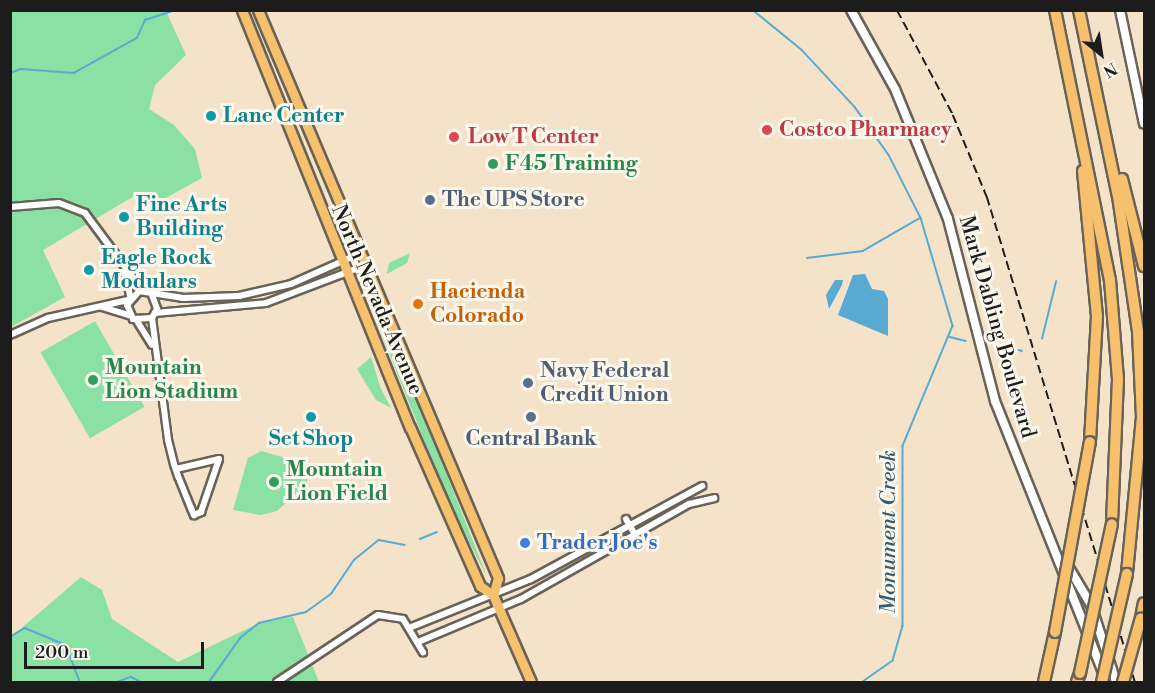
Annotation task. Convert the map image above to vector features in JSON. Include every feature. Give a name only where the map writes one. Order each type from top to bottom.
[{"type":"highway","points":[[1055,10],[1071,82],[1114,324],[1118,422],[1112,524],[1078,678]]},
{"type":"highway","points":[[1079,10],[1119,196],[1138,333],[1142,417],[1127,574],[1104,682]]},
{"type":"highway","points":[[1088,54],[1144,266]]},
{"type":"highway","points":[[1044,682],[1090,442],[1097,316],[1071,82]]},
{"type":"highway","points":[[1123,682],[1144,603]]},
{"type":"main road","name":"North Nevada Avenue","points":[[242,10],[341,262],[480,586],[493,595],[531,682]]},
{"type":"main road","name":"North Nevada Avenue","points":[[258,10],[498,578],[493,595]]},
{"type":"street","name":"Mark Dabling Boulevard","points":[[850,10],[895,89],[948,219],[995,400],[1061,557],[1104,682]]},
{"type":"street","points":[[1120,10],[1144,124]]},
{"type":"street","points":[[10,207],[59,203],[86,213],[125,272],[143,291],[152,295],[239,296],[291,284],[361,253]]},
{"type":"street","points":[[137,321],[153,315],[266,303],[366,265]]},
{"type":"street","points":[[125,272],[129,315]]},
{"type":"street","points":[[10,335],[48,318],[102,306],[143,291]]},
{"type":"street","points":[[152,295],[152,345],[176,469],[194,515],[201,512],[219,459],[176,469]]},
{"type":"street","points":[[102,306],[129,315],[137,321],[152,345]]},
{"type":"street","points":[[418,642],[499,608],[607,551],[633,531],[702,486]]},
{"type":"street","points":[[409,628],[493,595],[689,504],[714,498]]},
{"type":"street","points":[[626,519],[633,531]]},
{"type":"street","points":[[598,535],[607,551]]},
{"type":"street","name":"Mark Dabling Boulevard","points":[[1061,557],[1091,605],[1116,682]]},
{"type":"street","points":[[277,682],[286,680],[378,615],[403,619],[423,652]]},
{"type":"green space","points":[[11,11],[166,11],[186,55],[155,85],[149,109],[174,125],[195,149],[202,178],[151,206],[136,195],[43,250],[65,297],[11,327]]},
{"type":"green space","points":[[410,253],[407,263],[387,274],[389,263]]},
{"type":"green space","points":[[376,320],[418,402],[488,579],[447,498]]},
{"type":"green space","name":"Mountain Lion Stadium","points":[[95,321],[145,407],[90,438],[40,352]]},
{"type":"green space","points":[[371,357],[381,389],[391,408],[376,400],[357,369]]},
{"type":"green space","name":"Mountain Lion Field","points":[[261,451],[313,466],[305,486],[277,511],[261,515],[233,510],[248,458]]},
{"type":"green space","points":[[81,577],[102,590],[112,619],[178,662],[259,623],[293,617],[319,682],[11,682],[11,637]]},
{"type":"water","points":[[865,274],[872,289],[884,291],[888,299],[888,336],[838,315],[853,275]]},
{"type":"water","points":[[835,280],[843,280],[829,309],[826,295]]},
{"type":"waterway","points":[[10,73],[21,69],[74,73],[137,38],[145,20],[175,10]]},
{"type":"waterway","name":"Monument Creek","points":[[753,10],[802,50],[855,107],[889,155],[921,218],[953,326],[903,446],[903,626],[893,661],[863,682]]},
{"type":"waterway","points":[[807,258],[863,251],[920,218]]},
{"type":"waterway","points":[[1042,339],[1056,282]]},
{"type":"waterway","points":[[950,337],[966,341]]},
{"type":"waterway","points":[[420,539],[437,532]]},
{"type":"waterway","points":[[209,682],[241,637],[259,623],[306,612],[331,594],[354,560],[379,540],[405,545]]},
{"type":"waterway","points":[[10,637],[25,628],[66,645],[80,682]]},
{"type":"waterway","points":[[117,682],[131,677],[141,682]]},
{"type":"railway","points":[[897,10],[953,115],[987,197],[1135,682]]},
{"type":"place","name":"Lane Center","points":[[211,116]]},
{"type":"place","name":"Costco Pharmacy","points":[[767,130]]},
{"type":"place","name":"Low T Center","points":[[454,137]]},
{"type":"place","name":"F45 Training","points":[[493,164]]},
{"type":"place","name":"The UPS Store","points":[[430,200]]},
{"type":"place","name":"Fine Arts Building","points":[[124,217]]},
{"type":"place","name":"Eagle Rock Modulars","points":[[89,270]]},
{"type":"place","name":"Hacienda Colorado","points":[[418,304]]},
{"type":"place","name":"Mountain Lion Stadium","points":[[93,380]]},
{"type":"place","name":"Navy Federal Credit Union","points":[[528,383]]},
{"type":"place","name":"Set Shop","points":[[311,417]]},
{"type":"place","name":"Central Bank","points":[[531,417]]},
{"type":"place","name":"Mountain Lion Field","points":[[274,482]]},
{"type":"place","name":"Trader Joe's","points":[[525,543]]}]
